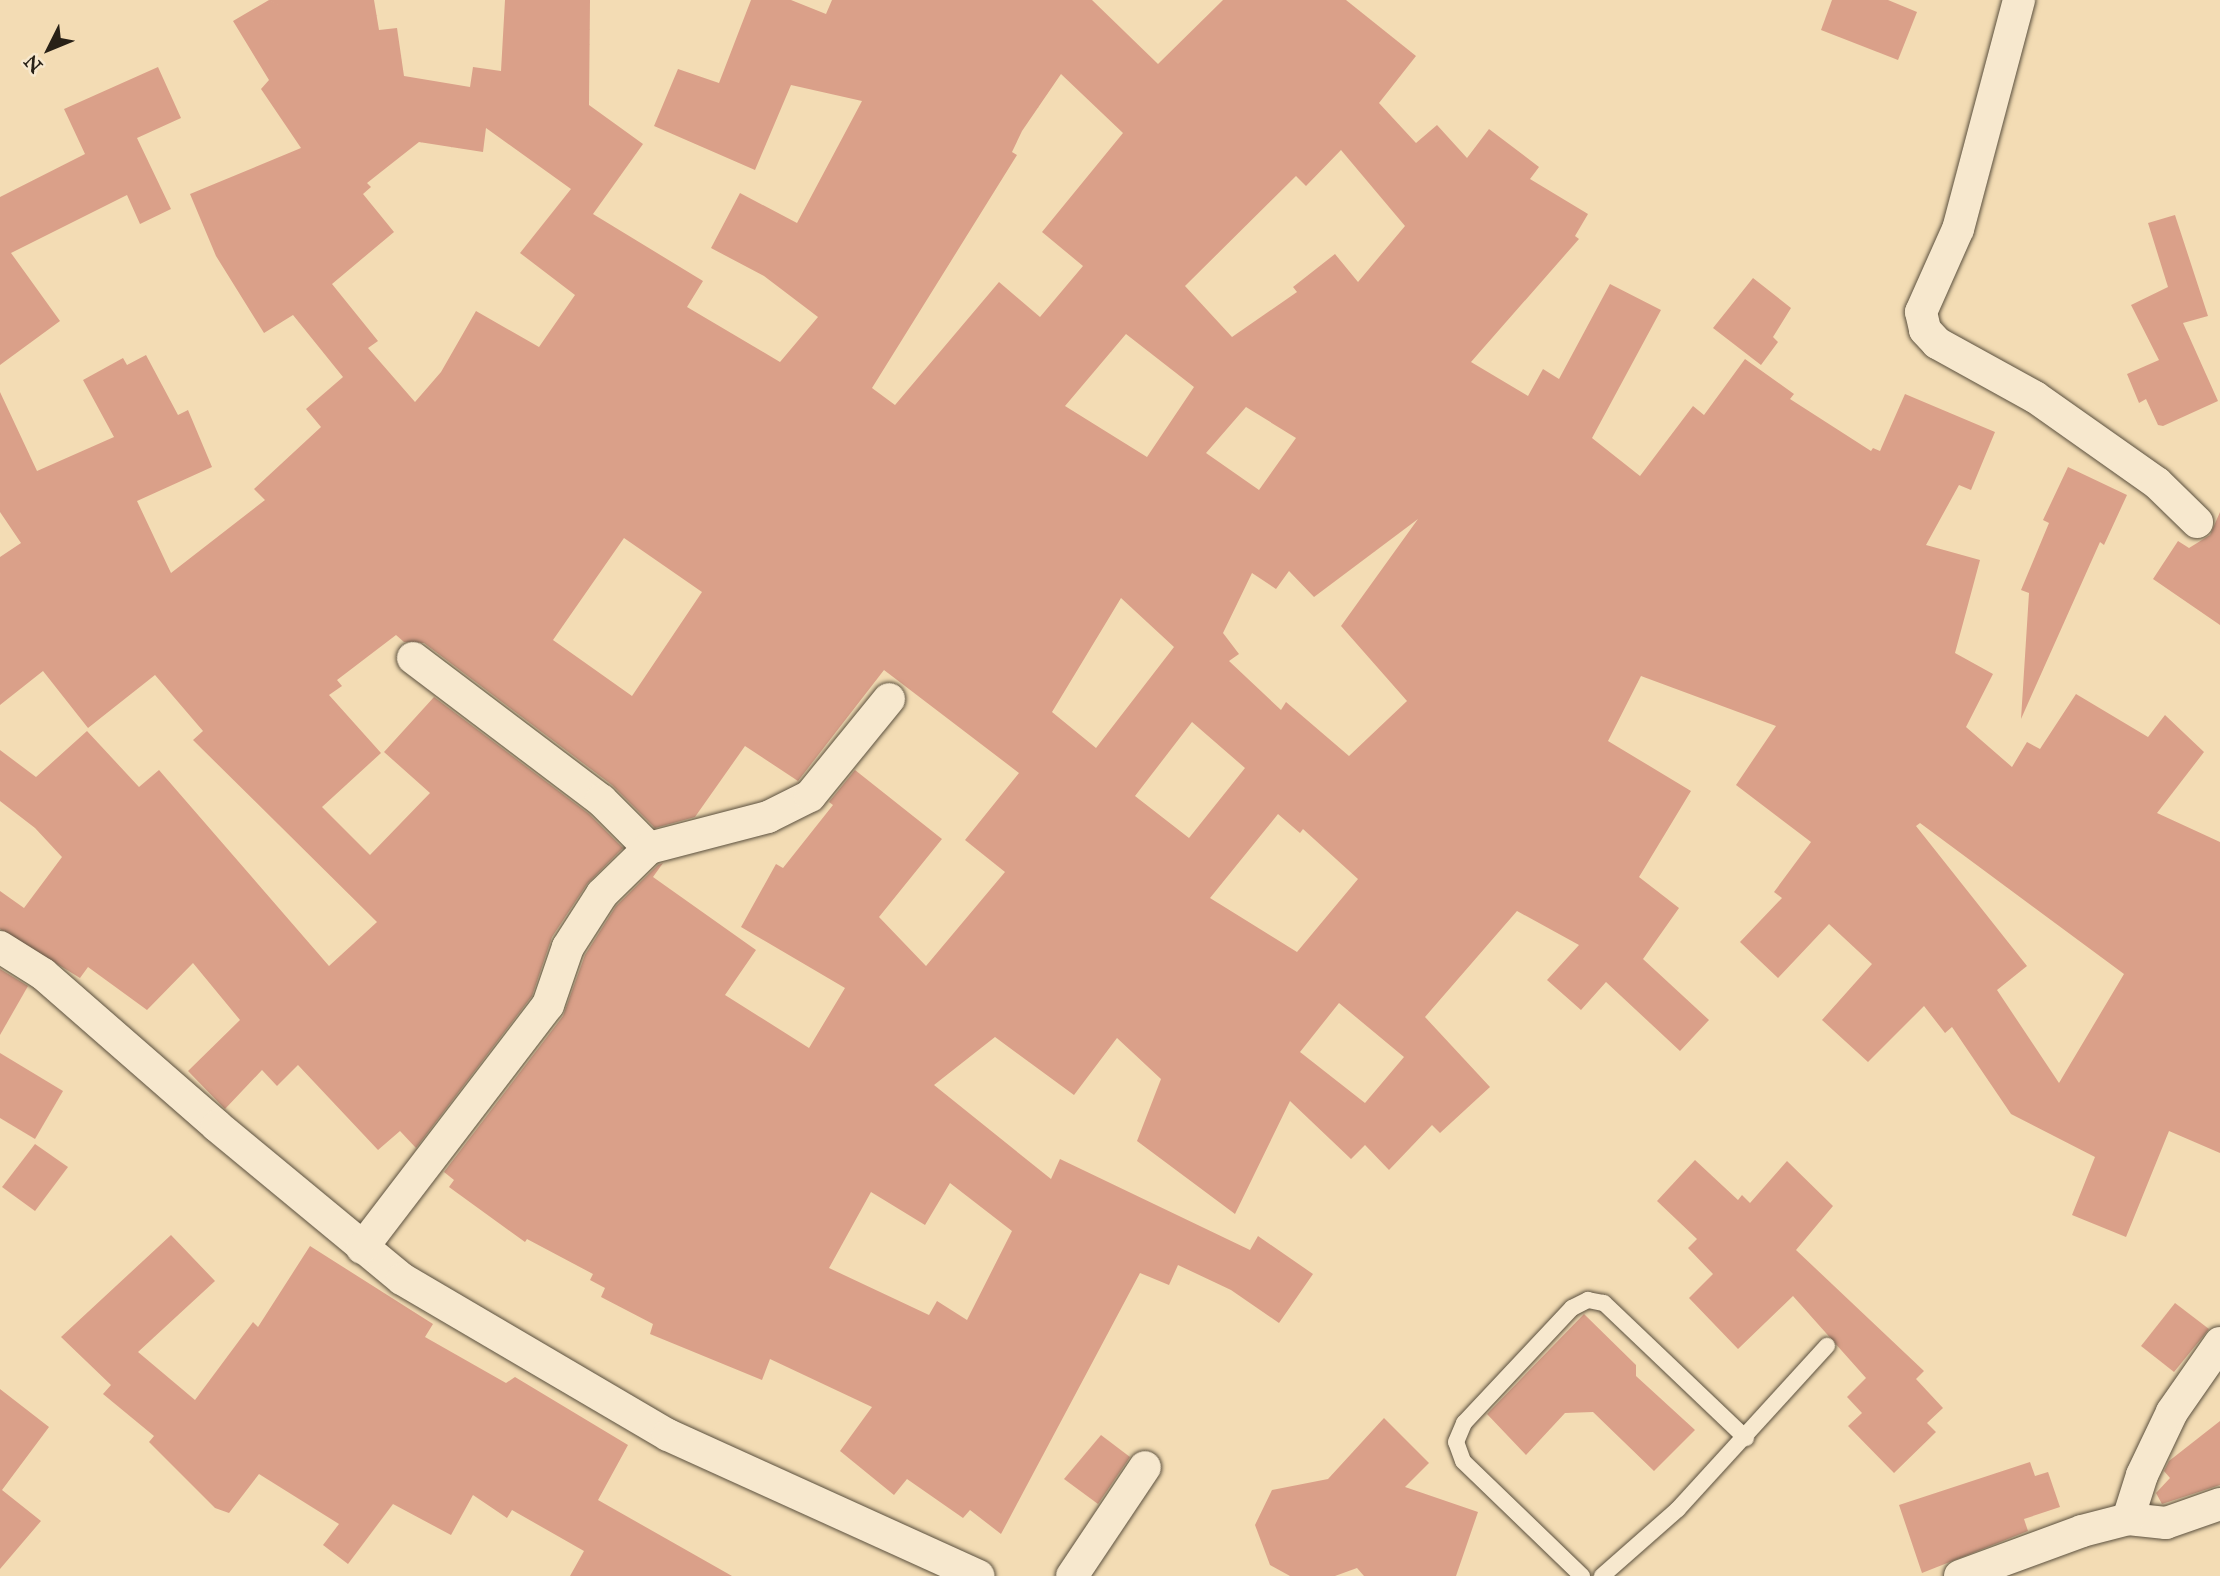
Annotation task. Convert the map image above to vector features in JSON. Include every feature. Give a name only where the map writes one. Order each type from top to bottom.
[{"type":"street","points":[[2019,0],[1958,229],[1921,312],[1925,330],[1937,343],[2035,397],[2146,475],[2197,522]]},
{"type":"street","points":[[413,658],[601,800],[649,848]]},
{"type":"street","points":[[362,1248],[548,1004],[568,947],[602,894],[649,848],[790,810],[810,796],[889,699]]},
{"type":"street","points":[[0,947],[43,974],[362,1248],[402,1279],[667,1435],[978,1576]]},
{"type":"street","points":[[2128,1520],[2142,1475],[2172,1412],[2220,1343]]},
{"type":"street","points":[[1072,1576],[1146,1466]]},
{"type":"street","points":[[1961,1576],[2082,1531],[2128,1520],[2166,1523],[2220,1504]]},
{"type":"lane","points":[[1582,1576],[1463,1461],[1456,1442],[1464,1423],[1572,1308],[1588,1300],[1604,1303],[1746,1437]]},
{"type":"lane","points":[[1602,1576],[1678,1509],[1827,1346]]},
{"type":"building","points":[[269,0],[374,0],[379,30],[397,28],[404,76],[470,87],[473,67],[501,71],[505,0],[590,0],[589,105],[643,144],[593,214],[703,281],[687,307],[780,362],[818,317],[764,276],[711,248],[740,193],[797,223],[862,101],[791,85],[755,170],[654,126],[678,69],[719,83],[751,0],[791,0],[826,14],[832,0],[1092,0],[1158,64],[1223,0],[1346,0],[1416,56],[1379,103],[1416,143],[1437,125],[1467,158],[1489,129],[1539,167],[1530,179],[1588,214],[1575,236],[1579,239],[1471,362],[1528,396],[1543,369],[1559,379],[1610,284],[1661,310],[1592,438],[1640,476],[1693,406],[1704,415],[1745,359],[1794,394],[1790,399],[1871,451],[1873,448],[1880,451],[1905,394],[1995,432],[1971,490],[1959,485],[1926,545],[1980,560],[1955,653],[1993,674],[1966,727],[2012,767],[2027,742],[2040,749],[2076,694],[2148,737],[2165,715],[2204,752],[2157,813],[2220,842],[2220,1153],[2169,1131],[2126,1237],[2072,1215],[2095,1157],[2011,1114],[1952,1027],[1945,1033],[1924,1006],[1868,1062],[1822,1020],[1872,964],[1829,924],[1778,978],[1740,942],[1782,898],[1774,892],[1811,842],[1736,785],[1776,726],[1641,676],[1608,741],[1691,791],[1639,877],[1679,908],[1643,959],[1709,1020],[1680,1051],[1606,982],[1581,1010],[1547,980],[1579,945],[1517,911],[1425,1017],[1490,1087],[1440,1133],[1432,1125],[1389,1170],[1365,1145],[1351,1159],[1290,1101],[1235,1214],[1137,1141],[1161,1079],[1117,1038],[1074,1095],[995,1037],[934,1085],[1051,1179],[1060,1159],[1250,1250],[1258,1236],[1313,1274],[1279,1323],[1231,1290],[1178,1265],[1169,1285],[1140,1273],[1001,1534],[970,1510],[963,1518],[907,1479],[894,1495],[840,1451],[872,1407],[770,1359],[762,1380],[650,1334],[653,1324],[601,1297],[605,1288],[590,1280],[593,1274],[527,1239],[525,1242],[449,1187],[454,1180],[444,1172],[563,1016],[585,955],[616,906],[663,863],[653,877],[756,950],[725,995],[809,1048],[845,988],[741,927],[776,864],[783,868],[833,805],[829,802],[855,770],[942,839],[879,917],[926,966],[1005,872],[965,840],[1019,773],[884,670],[798,781],[745,746],[695,817],[655,828],[612,785],[424,643],[404,642],[396,635],[337,680],[342,686],[329,695],[381,753],[322,807],[370,855],[430,793],[384,752],[434,697],[589,814],[623,848],[587,884],[552,937],[532,996],[416,1148],[400,1131],[378,1150],[298,1065],[277,1086],[262,1070],[225,1109],[188,1071],[240,1020],[193,963],[147,1010],[88,967],[80,978],[0,929],[0,891],[24,908],[62,857],[35,828],[0,801],[0,750],[36,777],[87,731],[139,787],[159,770],[329,966],[377,922],[193,740],[203,731],[155,675],[88,728],[43,671],[0,705],[0,557],[21,543],[0,512],[0,392],[37,471],[114,437],[83,380],[123,358],[127,365],[146,355],[178,415],[188,410],[212,467],[137,501],[171,573],[265,500],[254,489],[321,427],[306,409],[343,377],[293,315],[264,333],[216,256],[190,194],[301,148],[261,89],[269,80],[233,21]],"holes":[[[1061,74],[1123,133],[1042,232],[1083,266],[1040,317],[999,282],[895,405],[872,388],[1017,155],[1012,152],[1022,131]],[[486,128],[571,189],[520,253],[575,295],[539,347],[476,311],[441,372],[415,402],[368,348],[378,341],[332,284],[394,232],[363,194],[371,187],[367,183],[419,142],[483,152]],[[1341,150],[1405,226],[1358,282],[1335,254],[1293,287],[1297,292],[1232,337],[1185,286],[1296,176],[1306,186]],[[1126,334],[1194,387],[1147,457],[1065,406]],[[1246,407],[1296,438],[1259,490],[1206,453]],[[1418,519],[1341,626],[1407,701],[1349,756],[1286,702],[1281,710],[1229,661],[1239,654],[1223,633],[1252,573],[1276,589],[1289,571],[1314,597]],[[624,538],[702,592],[632,696],[553,640]],[[1121,598],[1174,647],[1096,748],[1052,712]],[[1192,722],[1245,768],[1189,838],[1135,796]],[[1278,814],[1300,833],[1303,829],[1358,879],[1297,952],[1210,898]],[[1920,823],[2124,974],[2059,1083],[1997,990],[2027,966],[1916,826]],[[1339,1003],[1404,1057],[1365,1103],[1300,1052]],[[950,1183],[1012,1231],[967,1320],[937,1301],[929,1315],[829,1268],[871,1192],[925,1225]]]},
{"type":"building","points":[[1832,0],[1888,0],[1917,12],[1898,60],[1821,30]]},
{"type":"building","points":[[158,67],[181,118],[137,138],[171,209],[140,224],[127,195],[11,253],[60,321],[0,365],[0,197],[85,154],[64,109]]},
{"type":"building","points":[[2175,215],[2208,316],[2183,323],[2218,401],[2163,426],[2158,425],[2146,399],[2139,403],[2127,374],[2159,360],[2131,305],[2168,287],[2148,223]]},
{"type":"building","points":[[1753,278],[1791,308],[1773,337],[1778,342],[1761,365],[1713,328]]},
{"type":"building","points":[[2068,467],[2127,495],[2104,545],[2100,542],[2021,719],[2029,593],[2021,590],[2049,523],[2043,520]]},
{"type":"building","points":[[2220,512],[2220,625],[2153,579],[2178,541],[2189,548],[2210,535]]},
{"type":"building","points":[[0,969],[28,986],[0,1035]]},
{"type":"building","points":[[0,1053],[63,1091],[35,1139],[0,1118]]},
{"type":"building","points":[[35,1144],[68,1167],[35,1211],[2,1187]]},
{"type":"building","points":[[1695,1160],[1738,1200],[1742,1195],[1750,1203],[1787,1161],[1833,1206],[1796,1250],[1924,1371],[1916,1379],[1943,1408],[1927,1423],[1936,1432],[1894,1473],[1848,1426],[1862,1413],[1847,1397],[1866,1378],[1793,1296],[1738,1349],[1689,1298],[1713,1274],[1688,1248],[1697,1239],[1657,1201]]},
{"type":"building","points":[[171,1235],[215,1281],[138,1352],[195,1400],[253,1322],[258,1327],[310,1246],[433,1324],[425,1337],[506,1383],[515,1377],[628,1445],[598,1500],[732,1576],[570,1576],[584,1551],[512,1510],[507,1518],[473,1495],[451,1535],[393,1504],[348,1564],[323,1545],[339,1524],[259,1474],[229,1513],[215,1508],[149,1442],[154,1436],[103,1394],[111,1385],[61,1337]]},
{"type":"building","points":[[2175,1303],[2209,1329],[2174,1372],[2141,1346]]},
{"type":"building","points":[[1584,1314],[1636,1365],[1636,1376],[1695,1430],[1654,1471],[1593,1412],[1565,1413],[1526,1455],[1487,1414]]},
{"type":"building","points":[[0,1389],[49,1427],[2,1490],[41,1521],[0,1569]]},
{"type":"building","points":[[1384,1418],[1429,1463],[1405,1487],[1478,1512],[1456,1576],[1364,1576],[1357,1568],[1335,1576],[1290,1576],[1270,1565],[1255,1525],[1272,1490],[1328,1479]]},
{"type":"building","points":[[2220,1421],[2220,1485],[2162,1504],[2156,1493],[2170,1478],[2164,1471],[2169,1461]]},
{"type":"building","points":[[1101,1435],[1130,1457],[1098,1504],[1064,1479]]},
{"type":"building","points":[[2030,1462],[2035,1476],[2048,1472],[2060,1507],[2024,1519],[2028,1531],[1922,1573],[1899,1505]]}]
